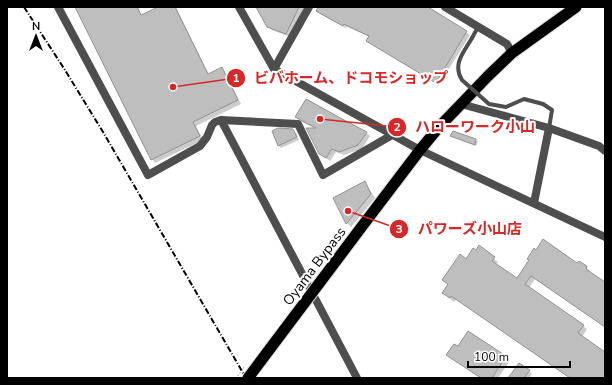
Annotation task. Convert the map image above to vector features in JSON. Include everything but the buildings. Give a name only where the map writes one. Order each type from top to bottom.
[{"type":"highway","name":"Oyama Bypass","points":[[248,378],[420,150],[461,104],[512,53],[576,7]]},
{"type":"street","points":[[58,7],[148,175],[200,146],[207,137],[212,125],[221,120],[298,124],[323,175],[392,135]]},
{"type":"street","points":[[239,7],[274,68],[420,150],[605,237]]},
{"type":"street","points":[[274,68],[309,7]]},
{"type":"street","points":[[445,7],[507,44],[512,53]]},
{"type":"street","points":[[461,104],[549,128],[599,146],[605,151]]},
{"type":"street","points":[[221,120],[357,378]]},
{"type":"street","points":[[534,203],[549,128]]},
{"type":"lane","points":[[478,27],[457,64],[457,70],[462,80],[489,104],[506,107],[524,100],[543,104],[552,110],[549,128]]},
{"type":"railway","points":[[24,7],[103,132],[246,378]]},
{"type":"place","name":"ビバホーム、ドコモショップ","points":[[173,87]]},
{"type":"place","name":"ハローワーク小山","points":[[320,119]]},
{"type":"place","name":"パワーズ小山店","points":[[348,211]]}]
